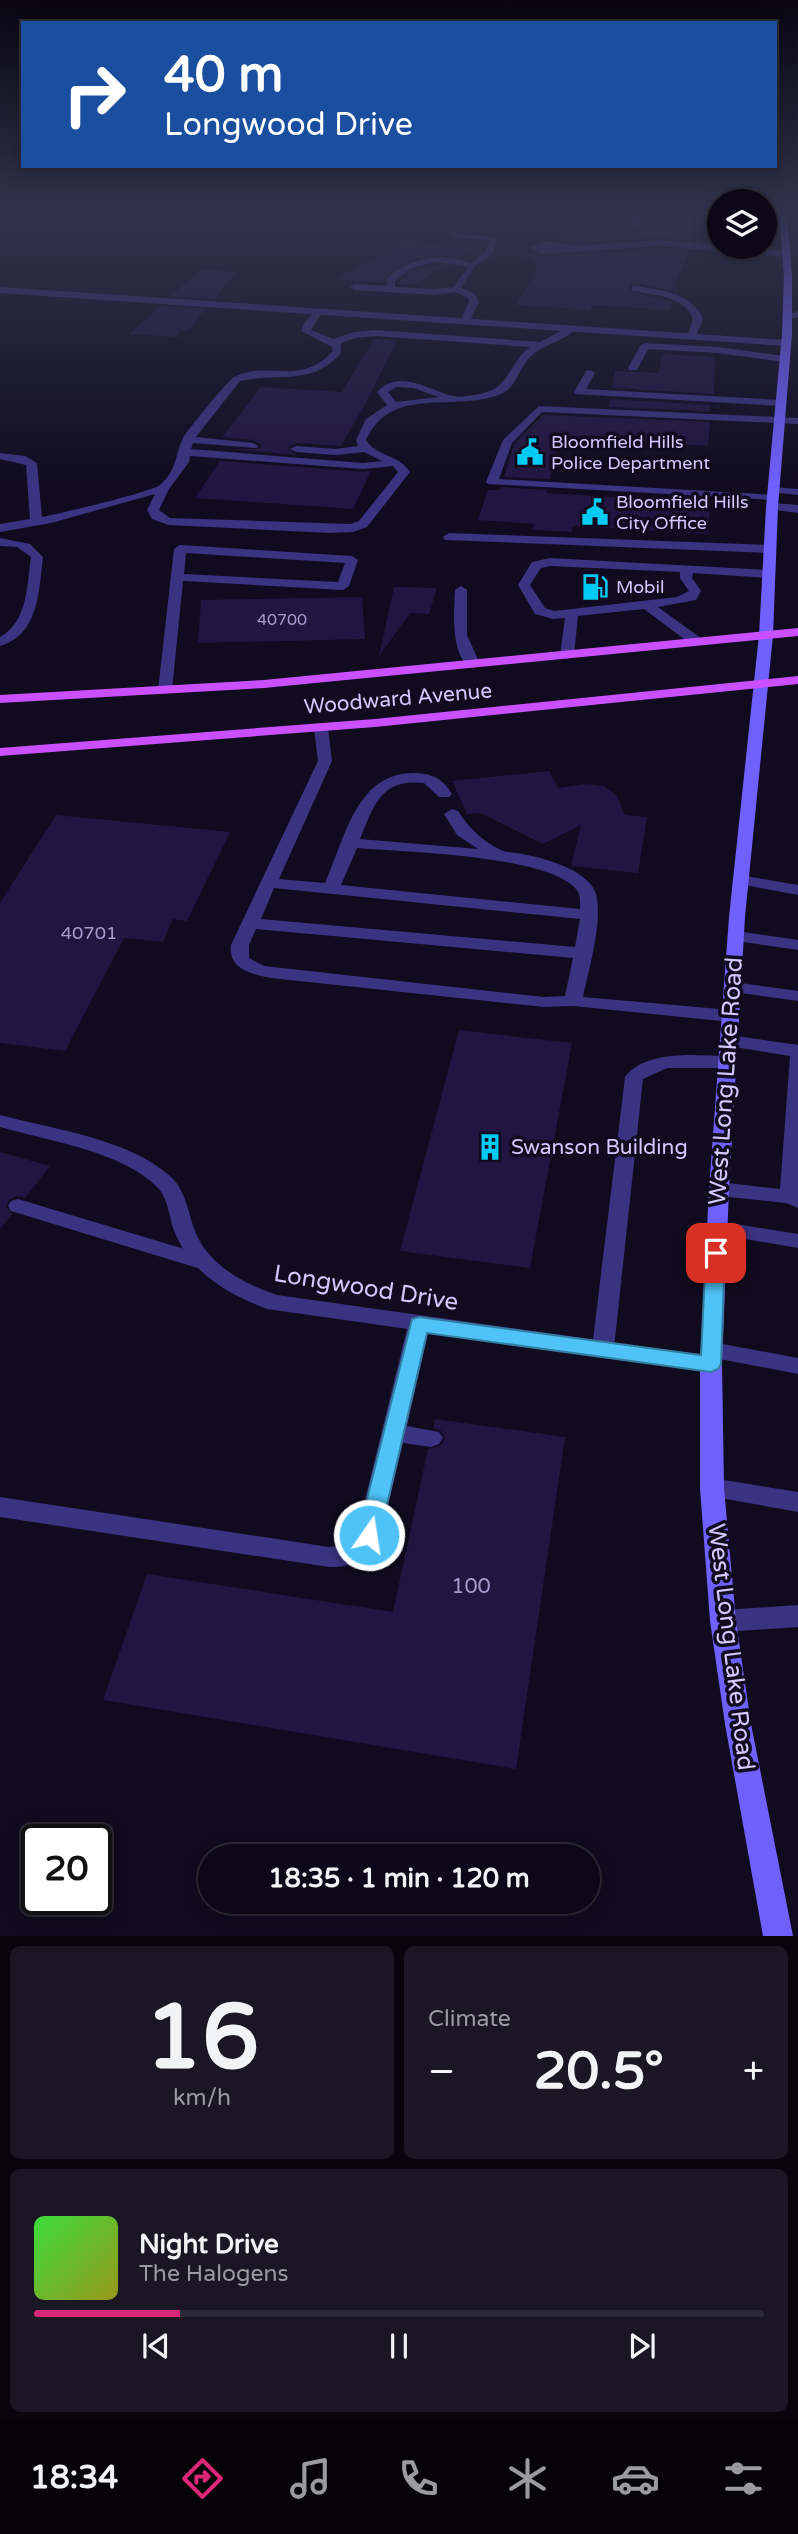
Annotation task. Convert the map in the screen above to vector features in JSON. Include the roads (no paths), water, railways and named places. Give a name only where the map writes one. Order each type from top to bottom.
[{"type":"main road","name":"West Long Lake Road","points":[[778,1936],[738,1724],[723,1621],[712,1488],[712,1357],[719,1189],[740,880],[766,635],[769,549],[786,343],[793,315]]},
{"type":"main road","name":"Woodward Avenue","points":[[0,699],[264,684],[798,632]]},
{"type":"main road","name":"Woodward Avenue","points":[[0,752],[321,728],[798,680]]},
{"type":"street","points":[[192,303],[786,343]]},
{"type":"street","points":[[465,322],[473,303]]},
{"type":"street","points":[[683,303],[691,307],[698,320],[692,337]]},
{"type":"street","points":[[296,449],[335,452],[365,449],[393,462],[404,469],[404,472],[363,524],[347,529],[168,521],[156,516],[153,510],[163,488],[183,462],[188,439],[236,379],[295,375],[316,370],[327,364],[338,351],[337,345],[306,331],[307,324],[317,312]]},
{"type":"street","points":[[365,449],[361,440],[368,422],[376,414],[393,405],[486,395],[502,390],[526,355],[558,339],[571,329]]},
{"type":"street","points":[[332,343],[350,336],[375,333],[542,345]]},
{"type":"street","points":[[633,368],[645,346],[718,350],[785,359]]},
{"type":"street","points":[[590,373],[579,392],[781,403]]},
{"type":"street","points":[[393,405],[382,392],[385,388],[396,385],[421,387],[451,399]]},
{"type":"street","points":[[798,421],[780,424],[539,409],[507,442],[492,482],[696,487],[773,495],[798,492]]},
{"type":"street","points":[[780,424],[798,430]]},
{"type":"street","points":[[188,439],[253,446]]},
{"type":"street","points":[[186,452],[363,466],[393,462]]},
{"type":"street","points":[[0,456],[21,457],[31,463],[36,523]]},
{"type":"street","points":[[0,528],[36,523],[163,488]]},
{"type":"street","points":[[773,495],[798,509]]},
{"type":"street","points":[[449,537],[769,549]]},
{"type":"street","points":[[0,542],[23,545],[34,551],[37,557],[23,627],[10,638],[0,642]]},
{"type":"street","points":[[164,690],[176,577],[180,549],[352,560],[343,586],[176,577]]},
{"type":"street","points":[[687,569],[687,578],[695,591],[691,597],[647,605],[552,615],[540,611],[523,585],[536,565],[550,562],[768,573]]},
{"type":"street","points":[[461,590],[460,635],[473,664]]},
{"type":"street","points":[[647,605],[696,642]]},
{"type":"street","points":[[567,655],[572,613]]},
{"type":"street","points":[[321,728],[325,761],[250,923],[238,952],[241,960],[258,971],[544,1002],[573,1001],[731,1016]]},
{"type":"street","points":[[331,889],[370,797],[382,785],[395,779],[426,778],[440,786],[444,794]]},
{"type":"street","points":[[452,814],[463,832],[499,856]]},
{"type":"street","points":[[351,843],[499,856],[539,864],[585,887],[589,896],[589,915],[573,1001]]},
{"type":"street","points":[[740,880],[798,890]]},
{"type":"street","points":[[269,883],[589,915]]},
{"type":"street","points":[[250,923],[581,953]]},
{"type":"street","points":[[736,936],[798,945]]},
{"type":"street","points":[[733,987],[798,996]]},
{"type":"street","points":[[729,1041],[798,1051]]},
{"type":"street","points":[[719,1189],[794,1199],[798,1058]]},
{"type":"street","points":[[603,1348],[634,1077],[642,1071],[667,1062],[727,1062]]},
{"type":"street","name":"Longwood Drive","points":[[0,1121],[93,1147],[153,1172],[167,1184],[176,1200],[191,1245],[204,1262],[239,1289],[275,1303],[419,1325],[603,1348],[798,1366]]},
{"type":"street","points":[[18,1206],[204,1262]]},
{"type":"street","points":[[717,1228],[798,1241]]},
{"type":"street","points":[[0,1507],[343,1558],[359,1550],[369,1535],[419,1325]]},
{"type":"street","points":[[394,1433],[431,1438]]},
{"type":"street","points":[[712,1488],[798,1502]]},
{"type":"street","points":[[723,1621],[798,1616]]},
{"type":"place","name":"Bloomfield Hills Police Department","points":[[530,452]]},
{"type":"place","name":"Bloomfield Hills City Office","points":[[595,512]]},
{"type":"place","name":"Mobil","points":[[595,587]]},
{"type":"place","name":"Swanson Building","points":[[490,1147]]}]
